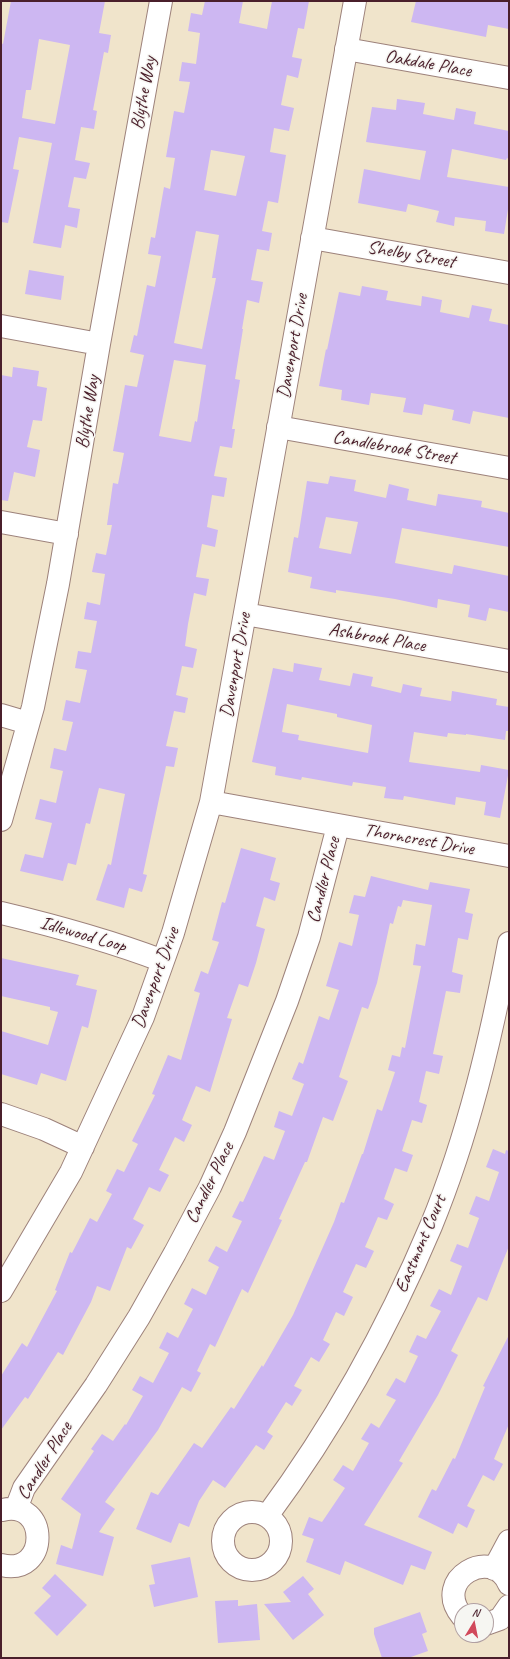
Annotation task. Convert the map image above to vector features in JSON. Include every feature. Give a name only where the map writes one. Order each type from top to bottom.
[{"type":"street","name":"Blythe Way","points":[[1,820],[28,723],[67,534],[160,1]]},
{"type":"street","name":"Davenport Drive","points":[[1,1291],[71,1172],[143,1017],[174,933],[211,802],[355,1]]},
{"type":"street","name":"Oakdale Place","points":[[346,49],[509,78]]},
{"type":"street","name":"Shelby Street","points":[[312,238],[509,273]]},
{"type":"street","points":[[1,326],[99,344]]},
{"type":"street","name":"Candlebrook Street","points":[[278,427],[509,468]]},
{"type":"street","points":[[1,522],[67,534]]},
{"type":"street","name":"Ashbrook Place","points":[[245,614],[509,661]]},
{"type":"street","points":[[1,715],[28,723]]},
{"type":"street","name":"Thorncrest Drive","points":[[211,802],[509,856]]},
{"type":"street","name":"Candler Place","points":[[1,1565],[13,1566],[23,1563],[31,1557],[36,1549],[38,1539],[37,1529],[33,1520],[25,1513],[8,1510],[96,1385],[139,1317],[175,1254],[210,1186],[235,1132],[287,1001],[309,937],[338,826]]},
{"type":"street","name":"Idlewood Loop","points":[[1,913],[104,940],[163,961]]},
{"type":"street","name":"Eastmont Court","points":[[266,1516],[292,1483],[334,1418],[372,1351],[406,1282],[431,1225],[464,1128],[479,1078],[493,1023],[509,943]]},
{"type":"street","points":[[1,1114],[44,1129],[83,1147]]},
{"type":"street","points":[[494,1569],[509,1541]]},
{"type":"street","points":[[455,1603],[453,1593],[460,1577],[467,1571],[485,1567],[494,1569],[502,1574],[509,1584]]},
{"type":"street","points":[[494,1621],[500,1618],[509,1606]]},
{"type":"building","points":[[11,1],[105,1],[99,33],[111,35],[108,53],[104,52],[93,110],[97,111],[94,129],[81,127],[75,160],[90,163],[86,179],[74,177],[68,207],[80,209],[77,228],[65,225],[61,248],[33,243],[52,143],[19,137],[13,169],[19,170],[8,223],[1,222],[1,43],[3,44]],"holes":[[[39,39],[70,45],[55,124],[22,118],[26,90],[31,90]]]},
{"type":"building","points":[[205,1],[243,1],[239,23],[267,29],[272,1],[309,1],[304,29],[298,28],[292,57],[302,59],[298,78],[287,75],[281,105],[294,108],[289,131],[274,128],[270,152],[286,155],[278,203],[268,201],[262,231],[272,233],[269,251],[257,249],[251,280],[263,282],[259,303],[247,300],[235,379],[240,380],[232,429],[235,429],[232,448],[220,446],[214,476],[227,478],[224,497],[212,495],[207,527],[218,530],[215,547],[202,544],[196,577],[209,579],[206,596],[194,593],[188,624],[185,646],[197,649],[193,668],[182,666],[176,695],[188,698],[185,713],[174,711],[166,746],[178,748],[174,767],[166,766],[143,874],[147,875],[142,892],[129,888],[124,908],[96,900],[108,864],[111,865],[125,794],[99,788],[90,824],[86,823],[76,865],[68,863],[63,881],[20,871],[25,854],[43,858],[52,823],[35,819],[40,799],[56,803],[63,771],[50,768],[54,748],[66,751],[73,722],[62,720],[66,700],[80,703],[87,670],[75,668],[78,651],[91,653],[97,621],[84,619],[87,602],[100,605],[105,574],[92,572],[96,553],[106,555],[112,525],[107,525],[113,483],[118,484],[124,453],[113,451],[125,385],[137,387],[144,355],[130,352],[134,335],[137,336],[147,285],[155,287],[161,256],[148,254],[151,237],[155,238],[164,187],[170,189],[175,158],[166,157],[174,111],[184,113],[190,82],[179,81],[182,62],[196,64],[200,33],[188,31],[191,13],[202,15]],"holes":[[[211,150],[245,156],[236,196],[204,190]],[[196,231],[219,235],[212,278],[216,278],[202,349],[174,343]],[[174,360],[206,365],[197,422],[195,421],[191,442],[159,436]]]},
{"type":"building","points":[[416,1],[509,1],[509,29],[488,25],[486,37],[411,22]]},
{"type":"building","points":[[397,99],[425,103],[423,114],[454,120],[456,108],[476,112],[474,124],[509,131],[509,159],[507,158],[506,160],[452,149],[447,177],[509,187],[509,203],[504,234],[485,231],[486,221],[455,217],[454,226],[436,222],[439,211],[408,204],[406,212],[358,203],[364,169],[420,180],[426,151],[366,142],[372,107],[396,110]]},
{"type":"building","points":[[29,270],[64,276],[61,300],[25,294]]},
{"type":"building","points":[[362,286],[388,291],[386,300],[421,306],[422,296],[442,300],[440,312],[469,318],[472,305],[492,309],[489,321],[509,325],[509,418],[473,411],[470,424],[452,420],[454,410],[424,404],[422,415],[403,412],[406,398],[371,393],[369,405],[341,400],[342,390],[319,386],[339,292],[360,296]]},
{"type":"building","points":[[13,367],[39,371],[37,386],[47,388],[42,421],[33,420],[27,447],[40,450],[35,477],[14,472],[8,501],[1,500],[1,375],[12,377]]},
{"type":"building","points":[[330,476],[356,480],[354,491],[386,498],[389,484],[409,489],[407,500],[436,506],[438,494],[482,501],[481,507],[509,513],[509,547],[402,528],[395,563],[452,574],[454,565],[509,576],[509,612],[489,608],[486,621],[468,617],[470,605],[438,599],[437,608],[395,599],[336,590],[336,593],[310,588],[312,577],[288,572],[294,537],[298,538],[307,481],[328,484]],"holes":[[[326,517],[358,522],[351,554],[319,548]]]},
{"type":"building","points":[[294,663],[322,668],[319,680],[350,686],[353,673],[373,677],[371,686],[401,693],[403,684],[422,688],[420,696],[451,701],[452,691],[497,699],[496,705],[509,707],[509,731],[506,731],[505,740],[466,734],[448,733],[447,737],[414,732],[409,762],[480,772],[481,765],[509,770],[500,818],[484,815],[486,802],[456,797],[455,805],[404,796],[403,800],[384,798],[386,787],[353,782],[352,786],[302,777],[301,780],[275,775],[276,767],[252,762],[273,668],[293,672]],"holes":[[[287,704],[337,714],[337,717],[372,725],[368,753],[298,740],[299,735],[282,732]]]},
{"type":"building","points":[[241,848],[276,858],[270,880],[280,883],[275,901],[264,897],[256,926],[265,929],[256,963],[248,987],[239,984],[227,1018],[232,1019],[210,1092],[196,1086],[182,1120],[192,1125],[184,1142],[175,1137],[159,1170],[169,1175],[160,1192],[149,1187],[133,1219],[144,1225],[131,1249],[127,1247],[110,1291],[97,1286],[91,1302],[63,1355],[58,1352],[28,1399],[25,1397],[1,1430],[1,1376],[22,1343],[27,1347],[57,1291],[55,1290],[70,1252],[72,1253],[90,1218],[97,1222],[112,1194],[106,1191],[117,1169],[124,1172],[138,1144],[132,1141],[155,1095],[152,1094],[168,1055],[181,1060],[200,993],[194,991],[201,971],[208,974],[219,942],[212,940],[222,902],[225,903]]},
{"type":"building","points":[[371,876],[428,890],[430,882],[470,889],[465,912],[473,914],[468,940],[458,938],[452,972],[463,975],[460,993],[446,991],[433,1054],[443,1056],[439,1074],[426,1071],[419,1102],[427,1105],[422,1123],[412,1120],[402,1151],[413,1155],[407,1172],[395,1168],[384,1199],[394,1204],[387,1220],[378,1217],[365,1247],[374,1251],[366,1268],[356,1264],[343,1292],[353,1297],[344,1316],[336,1312],[323,1340],[330,1344],[319,1362],[311,1357],[294,1386],[302,1390],[292,1406],[286,1402],[267,1432],[273,1436],[264,1450],[256,1445],[225,1488],[213,1480],[199,1501],[189,1527],[179,1523],[171,1543],[136,1529],[151,1492],[158,1495],[194,1443],[202,1448],[231,1407],[234,1409],[262,1365],[263,1367],[293,1315],[334,1222],[341,1202],[344,1203],[363,1154],[377,1109],[382,1111],[395,1072],[388,1070],[392,1055],[400,1057],[402,1047],[405,1048],[421,966],[413,965],[416,944],[425,946],[432,905],[403,900],[401,907],[398,906],[393,924],[390,923],[377,983],[368,1009],[362,1007],[339,1077],[348,1081],[333,1121],[323,1117],[307,1162],[305,1162],[279,1219],[282,1220],[248,1293],[242,1289],[215,1347],[210,1344],[197,1371],[201,1373],[191,1392],[182,1387],[158,1430],[105,1502],[115,1509],[99,1532],[114,1537],[103,1576],[56,1564],[61,1545],[72,1549],[81,1514],[61,1499],[94,1451],[91,1449],[102,1434],[113,1441],[125,1424],[126,1425],[143,1396],[132,1390],[140,1376],[153,1383],[169,1353],[159,1348],[167,1332],[178,1338],[193,1309],[184,1304],[192,1288],[206,1295],[219,1267],[208,1261],[216,1246],[227,1252],[242,1221],[232,1217],[240,1201],[243,1202],[264,1156],[274,1160],[285,1131],[274,1127],[279,1111],[292,1116],[304,1084],[292,1079],[299,1062],[303,1064],[319,1016],[329,1020],[339,990],[326,986],[339,942],[352,946],[359,915],[349,913],[354,895],[365,897]]},
{"type":"building","points":[[1,958],[79,975],[76,985],[97,990],[88,1028],[82,1026],[66,1081],[41,1073],[37,1085],[1,1074],[1,1031],[48,1045],[58,1012],[50,1010],[50,1007],[1,996]]},
{"type":"building","points":[[493,1149],[505,1154],[506,1150],[509,1151],[509,1246],[487,1301],[478,1297],[451,1351],[458,1355],[438,1395],[399,1461],[403,1463],[364,1525],[432,1552],[425,1570],[411,1565],[403,1585],[345,1561],[340,1575],[306,1562],[314,1539],[302,1535],[309,1517],[322,1522],[345,1488],[333,1480],[343,1465],[353,1471],[369,1443],[361,1439],[371,1423],[379,1428],[396,1400],[386,1395],[396,1378],[405,1383],[418,1356],[409,1352],[417,1335],[426,1339],[441,1311],[430,1306],[439,1289],[451,1295],[462,1266],[450,1261],[457,1244],[468,1248],[479,1218],[469,1214],[476,1196],[489,1201],[499,1172],[486,1167]]},
{"type":"building","points":[[509,1335],[509,1424],[494,1459],[503,1464],[494,1481],[483,1475],[467,1506],[475,1510],[467,1528],[458,1523],[453,1534],[418,1517],[432,1489],[436,1491],[453,1458],[455,1459],[485,1387],[483,1386]]},
{"type":"building","points":[[190,1557],[198,1597],[154,1607],[149,1585],[155,1584],[151,1565]]},
{"type":"building","points":[[55,1574],[87,1605],[57,1636],[34,1613],[51,1596],[42,1588]]},
{"type":"building","points":[[303,1576],[314,1589],[308,1594],[324,1615],[293,1640],[264,1604],[291,1602],[283,1592]]},
{"type":"building","points":[[238,1600],[238,1606],[257,1604],[260,1640],[218,1643],[215,1601]]},
{"type":"building","points":[[420,1612],[427,1632],[422,1634],[428,1651],[408,1658],[382,1658],[374,1634],[374,1628]]}]
